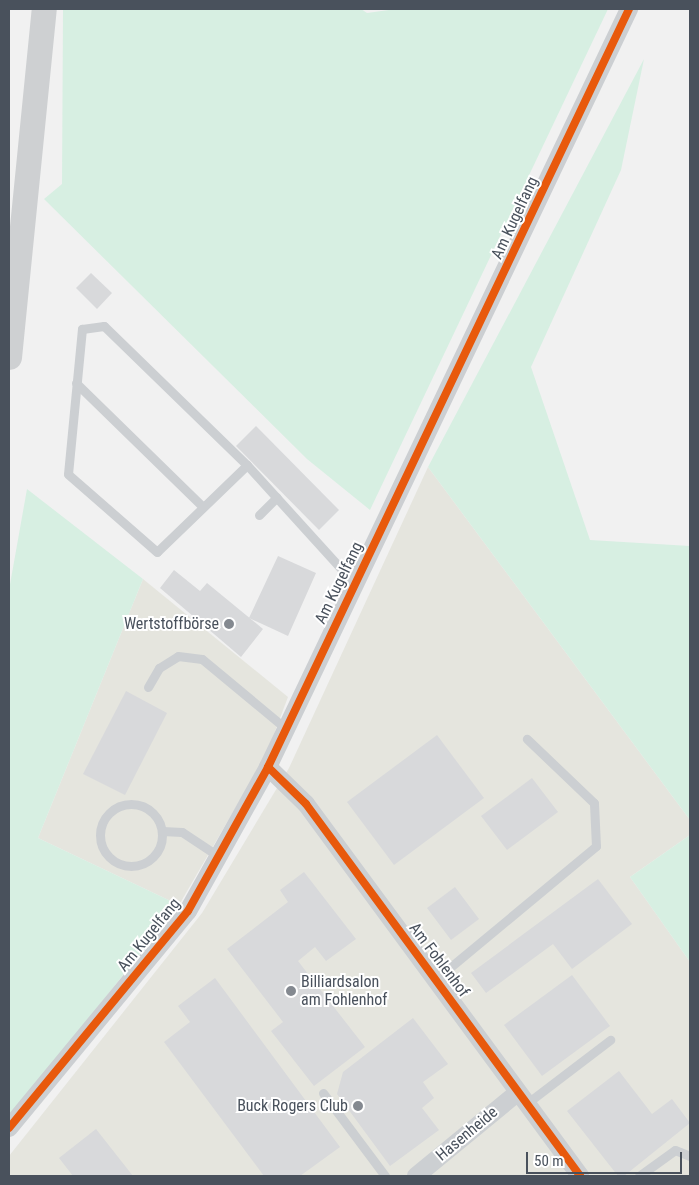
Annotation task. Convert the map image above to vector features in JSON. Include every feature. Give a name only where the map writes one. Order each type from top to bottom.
[{"type":"main road","points":[[9,357],[44,9]]},
{"type":"street","name":"Am Kugelfang","points":[[9,1128],[188,911],[268,767],[284,727],[629,9]]},
{"type":"street","name":"Am Fohlenhof","points":[[268,767],[306,804],[580,1176]]},
{"type":"street","name":"Hasenheide","points":[[416,1176],[522,1098]]},
{"type":"lane","points":[[247,465],[157,552],[68,474],[82,329],[104,326],[247,465],[354,583]]},
{"type":"lane","points":[[76,383],[203,507]]},
{"type":"lane","points":[[259,515],[277,497]]},
{"type":"lane","points":[[148,687],[159,668],[178,656],[202,659],[284,727]]},
{"type":"lane","points":[[436,979],[596,846],[594,803],[527,740]]},
{"type":"lane","points":[[123,805],[152,812],[162,831],[158,851],[134,867],[106,855],[99,836],[106,816],[123,805]]},
{"type":"lane","points":[[162,831],[182,832],[218,856]]},
{"type":"lane","points":[[522,1098],[610,1040]]},
{"type":"lane","points":[[323,1093],[385,1176]]},
{"type":"lane","points":[[639,1176],[675,1150],[690,1156]]},
{"type":"shaded area","points":[[428,467],[690,820],[690,835],[630,877],[690,962],[690,1176],[9,1176],[9,1156],[202,913],[289,768]]},
{"type":"shaded area","points":[[143,579],[288,697],[266,755],[179,905],[38,838]]},
{"type":"green space","points":[[63,9],[361,9],[367,13],[396,9],[608,9],[370,510],[307,459],[44,199],[62,184]]},
{"type":"green space","points":[[644,59],[621,170],[531,367],[590,540],[690,546],[690,820],[428,467]]},
{"type":"green space","points":[[27,489],[143,579],[38,838],[179,905],[9,1118],[9,590]]},
{"type":"green space","points":[[690,835],[690,962],[630,877]]},
{"type":"building","points":[[91,273],[112,293],[97,309],[76,288]]},
{"type":"building","points":[[256,426],[339,510],[319,530],[236,446]]},
{"type":"building","points":[[278,556],[316,573],[288,636],[249,618]]},
{"type":"building","name":"Wertstoffbörse","points":[[174,570],[200,591],[207,583],[263,629],[241,657],[160,588]]},
{"type":"building","points":[[126,691],[167,713],[125,795],[83,774]]},
{"type":"building","points":[[437,735],[484,798],[394,865],[347,802]]},
{"type":"building","points":[[532,778],[558,812],[507,850],[481,816]]},
{"type":"building","name":"Billiardsalon am Fohlenhof","points":[[304,872],[356,939],[326,961],[315,947],[298,961],[365,1047],[314,1086],[271,1031],[283,1022],[227,949],[288,902],[280,890]]},
{"type":"building","points":[[598,879],[632,924],[572,969],[553,944],[486,993],[471,973]]},
{"type":"building","points":[[455,887],[479,919],[451,940],[427,908]]},
{"type":"building","points":[[572,975],[610,1026],[542,1076],[504,1025]]},
{"type":"building","points":[[215,978],[340,1147],[300,1176],[264,1176],[164,1042],[190,1022],[178,1006]]},
{"type":"building","points":[[413,1018],[448,1064],[423,1082],[434,1098],[422,1108],[439,1130],[390,1166],[337,1094],[343,1072]]},
{"type":"building","points":[[619,1071],[652,1114],[672,1099],[690,1123],[624,1176],[618,1176],[567,1111]]},
{"type":"building","points":[[96,1129],[133,1176],[73,1176],[59,1158]]},
{"type":"cycle path","points":[[9,1128],[188,911],[268,767],[629,9]]},
{"type":"cycle path","points":[[268,767],[306,804],[580,1176]]},
{"type":"place","name":"Wertstoffbörse","points":[[229,624]]},
{"type":"place","name":"Billiardsalon am Fohlenhof","points":[[291,991]]},
{"type":"place","name":"Buck Rogers Club","points":[[358,1106]]}]
